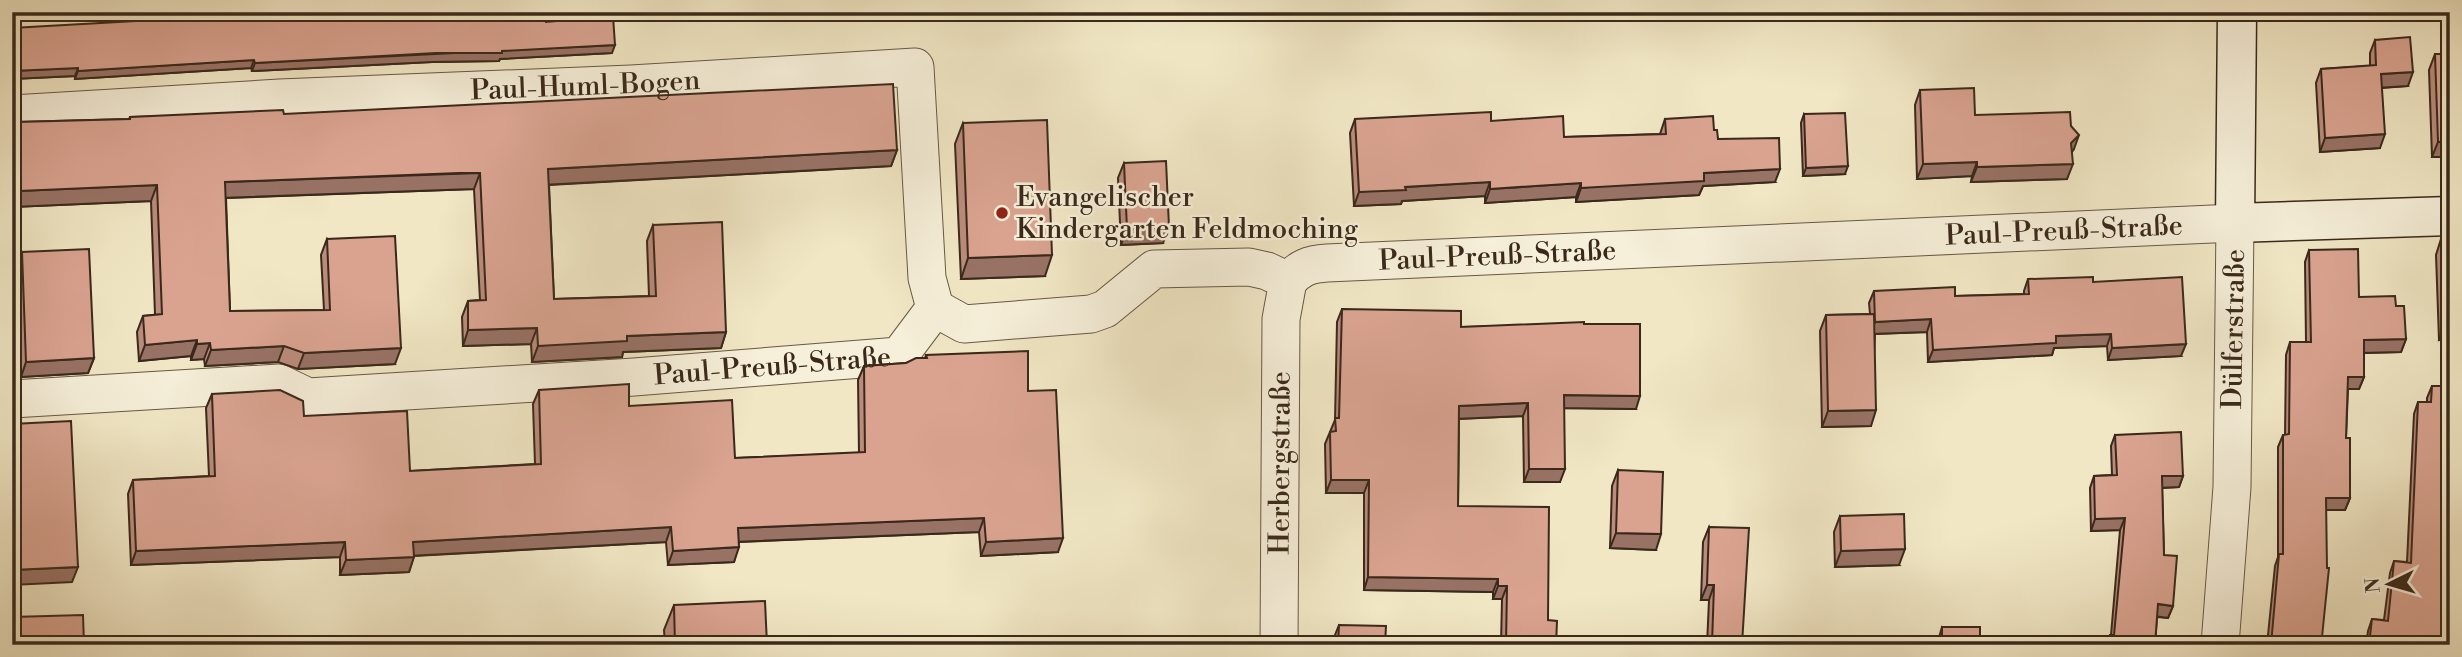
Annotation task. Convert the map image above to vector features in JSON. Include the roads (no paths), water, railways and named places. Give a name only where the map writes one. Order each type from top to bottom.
[{"type":"main road","name":"Dülferstraße","points":[[2235,223],[2237,12]]},
{"type":"main road","name":"Paul-Preuß-Straße","points":[[2235,223],[2450,216]]},
{"type":"street","name":"Paul-Huml-Bogen","points":[[12,114],[280,98],[631,84],[915,67],[927,278],[935,308]]},
{"type":"street","name":"Paul-Preuß-Straße","points":[[1287,281],[1299,269],[1327,263],[2235,223]]},
{"type":"street","name":"Dülferstraße","points":[[2220,645],[2232,486],[2235,223]]},
{"type":"street","points":[[935,308],[964,324],[1091,314],[1105,309],[1154,269],[1249,267],[1267,271],[1287,281]]},
{"type":"street","name":"Herbergstraße","points":[[1279,645],[1281,319],[1287,281]]},
{"type":"street","name":"Paul-Preuß-Straße","points":[[12,399],[279,383],[308,397],[634,377],[899,356],[935,308]]},
{"type":"place","name":"Evangelischer Kindergarten Feldmoching","points":[[1002,213]]}]
